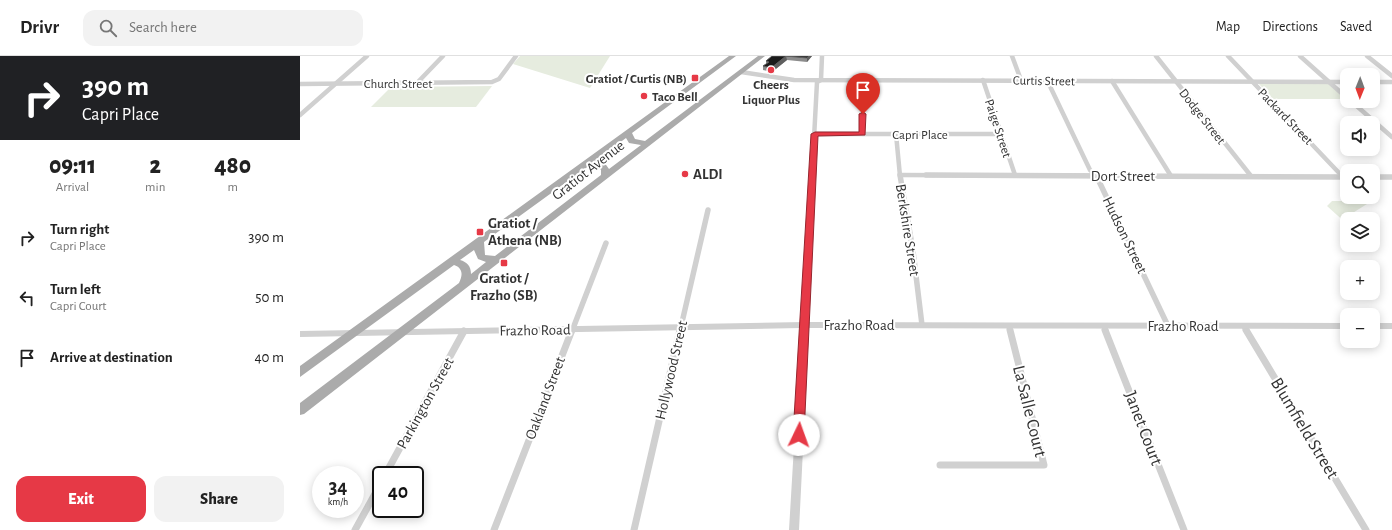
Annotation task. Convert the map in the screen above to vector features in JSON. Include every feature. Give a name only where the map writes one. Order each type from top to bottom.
[{"type":"main road","name":"Gratiot Avenue","points":[[300,372],[628,133],[716,76],[734,56]]},
{"type":"main road","name":"Gratiot Avenue","points":[[300,410],[762,56]]},
{"type":"main road","points":[[716,76],[731,80]]},
{"type":"main road","points":[[628,133],[632,141],[647,144]]},
{"type":"main road","points":[[588,162],[602,166],[605,176]]},
{"type":"main road","points":[[480,241],[479,251],[481,257],[487,260],[498,259]]},
{"type":"main road","points":[[453,260],[465,266],[466,278],[463,285]]},
{"type":"street","points":[[300,115],[367,56]]},
{"type":"street","points":[[417,83],[443,56]]},
{"type":"street","name":"Church Street","points":[[300,84],[496,81],[516,56]]},
{"type":"street","points":[[794,530],[817,82],[821,80],[822,56]]},
{"type":"street","points":[[1012,56],[1022,80]]},
{"type":"street","name":"Dodge Street","points":[[1156,56],[1251,176]]},
{"type":"street","name":"Packard Street","points":[[1228,56],[1340,172]]},
{"type":"street","points":[[1300,56],[1340,92]]},
{"type":"street","points":[[1367,56],[1392,76]]},
{"type":"street","name":"Curtis Street","points":[[741,72],[780,79],[821,80],[1340,82]]},
{"type":"street","name":"Paige Street","points":[[983,80],[1015,175]]},
{"type":"street","name":"Hudson Street","points":[[1047,80],[1090,170],[1096,176],[1168,326]]},
{"type":"street","points":[[1112,81],[1171,176]]},
{"type":"street","points":[[1380,82],[1391,82]]},
{"type":"street","points":[[1359,108],[1392,137]]},
{"type":"street","points":[[863,114],[863,134]]},
{"type":"street","name":"Capri Place","points":[[815,134],[1001,134]]},
{"type":"street","name":"Berkshire Street","points":[[896,134],[900,175],[913,251],[922,325]]},
{"type":"street","name":"Dort Street","points":[[900,175],[1340,177]]},
{"type":"street","points":[[1380,177],[1392,177]]},
{"type":"street","name":"Hollywood Street","points":[[634,530],[708,210]]},
{"type":"street","name":"Oakland Street","points":[[494,530],[606,243]]},
{"type":"street","name":"Frazho Road","points":[[300,334],[805,325],[1340,326]]},
{"type":"street","name":"La Salle Court","points":[[940,465],[1044,465],[1009,326]]},
{"type":"street","name":"Janet Court","points":[[1104,326],[1184,530]]},
{"type":"street","name":"Blumfield Street","points":[[1244,326],[1366,530]]},
{"type":"street","points":[[1380,326],[1392,326]]},
{"type":"street","name":"Parkington Street","points":[[390,466],[464,331]]},
{"type":"street","points":[[355,530],[372,499]]},
{"type":"shaded area","points":[[520,56],[610,56],[590,88],[513,64]]},
{"type":"shaded area","points":[[1258,83],[1328,83],[1340,94],[1340,99],[1273,99]]},
{"type":"shaded area","points":[[492,86],[476,107],[371,107],[391,87]]},
{"type":"shaded area","points":[[1332,201],[1340,201],[1340,204],[1367,204],[1354,212],[1340,212],[1340,218],[1327,206]]},
{"type":"building","points":[[772,56],[786,56],[771,68],[763,66],[769,62],[766,61]]},
{"type":"building","points":[[786,56],[809,56],[807,58]]},
{"type":"place","name":"Cheers Liquor Plus","points":[[771,70]]},
{"type":"place","name":"Gratiot / Curtis (NB)","points":[[695,78]]},
{"type":"place","name":"Taco Bell","points":[[644,96]]},
{"type":"place","name":"ALDI","points":[[685,174]]},
{"type":"place","name":"Gratiot / Athena (NB)","points":[[480,232]]},
{"type":"place","name":"Gratiot / Frazho (SB)","points":[[504,263]]},
{"type":"route","points":[[799,435],[815,134],[863,134],[863,114]]}]
